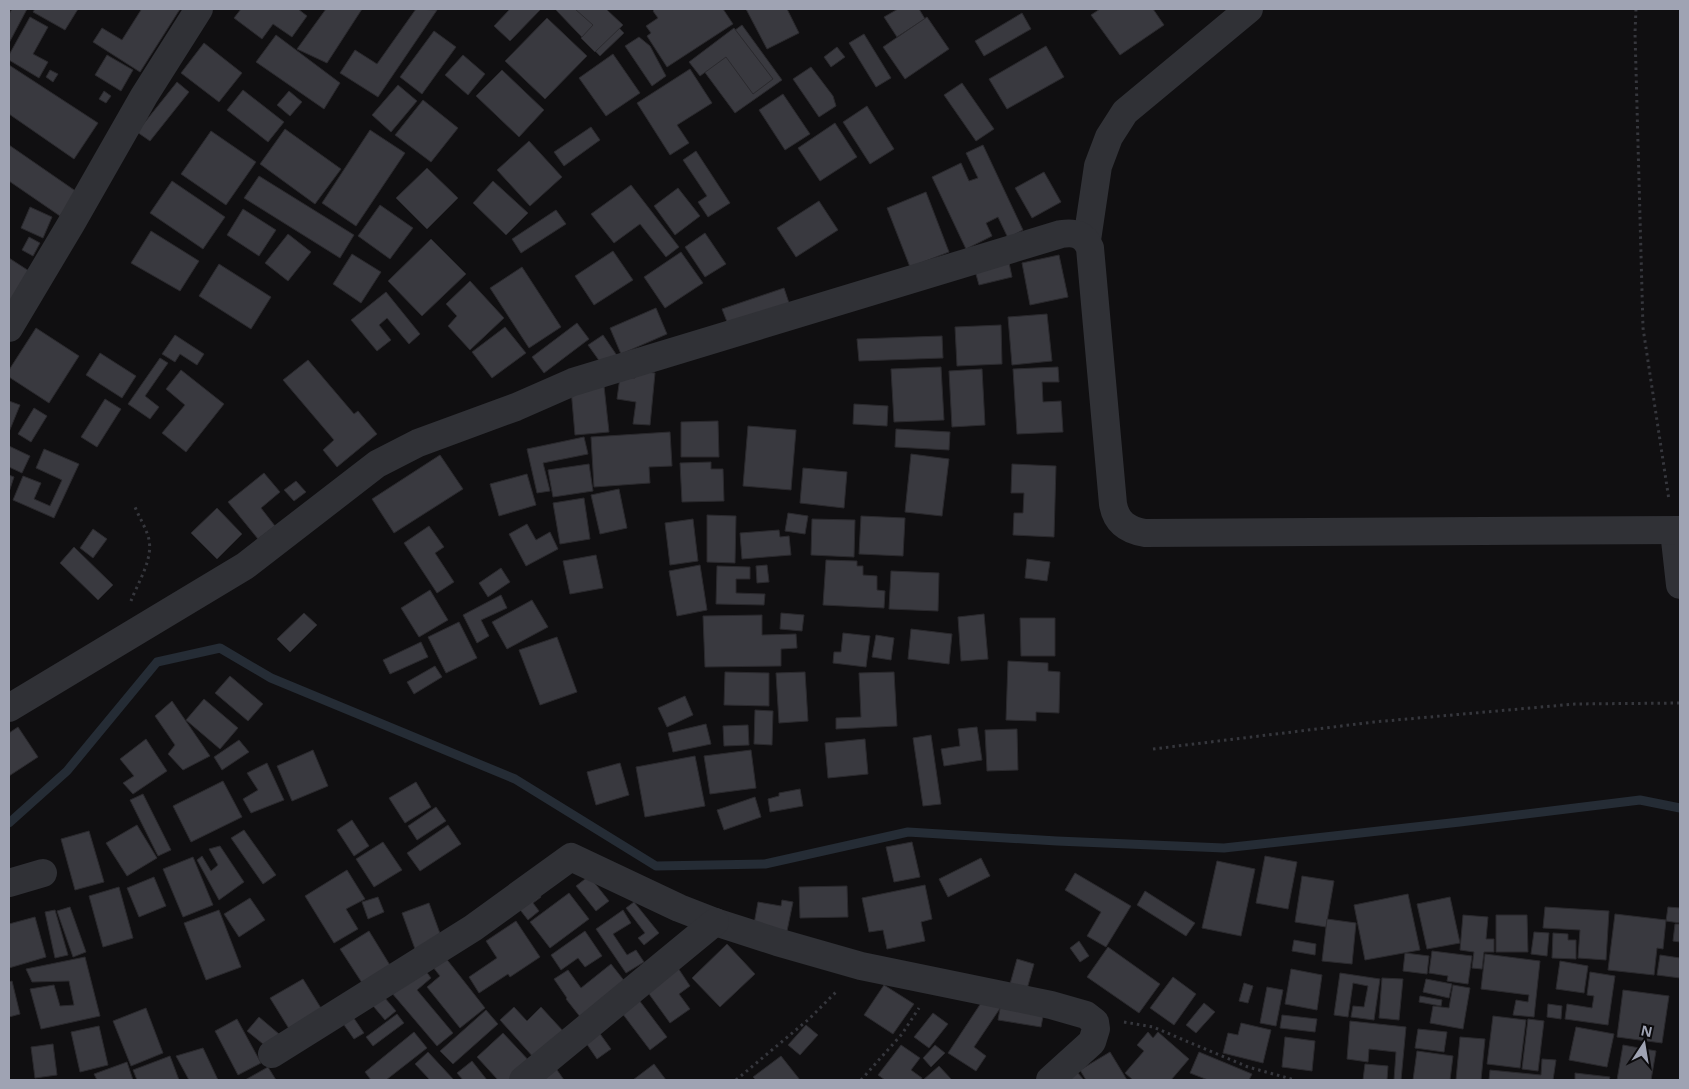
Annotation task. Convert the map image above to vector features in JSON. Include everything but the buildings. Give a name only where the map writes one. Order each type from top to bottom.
[{"type":"street","points":[[9,328],[144,96],[198,9]]},
{"type":"street","points":[[1249,9],[1125,112],[1109,137],[1098,166],[1087,240],[1090,248],[1113,504],[1115,514],[1122,524],[1134,531],[1145,533],[1677,530],[1680,585]]},
{"type":"street","points":[[9,708],[236,571],[377,464],[418,443],[516,407],[573,382],[646,359],[1061,234],[1077,234],[1087,240]]},
{"type":"street","points":[[272,1054],[473,928],[571,857],[679,908],[776,942],[861,966],[1051,1005],[1086,1015],[1095,1022],[1096,1029],[1092,1042],[1050,1080]]},
{"type":"street","points":[[9,884],[43,873]]},
{"type":"street","points":[[523,1080],[716,922]]},
{"type":"path","points":[[1636,9],[1635,33],[1643,328],[1677,530]]},
{"type":"path","points":[[129,605],[145,565],[150,545],[135,507]]},
{"type":"path","points":[[1153,749],[1374,722],[1575,704],[1680,703]]},
{"type":"path","points":[[736,1080],[809,1019],[861,966]]},
{"type":"path","points":[[861,1080],[902,1034],[917,1012],[930,979]]},
{"type":"path","points":[[1095,1022],[1113,1019],[1153,1027],[1248,1067],[1295,1080]]},
{"type":"waterway","points":[[9,823],[67,771],[157,662],[220,648],[271,678],[515,779],[656,866],[765,864],[908,832],[1224,848],[1640,800],[1680,808]]}]
